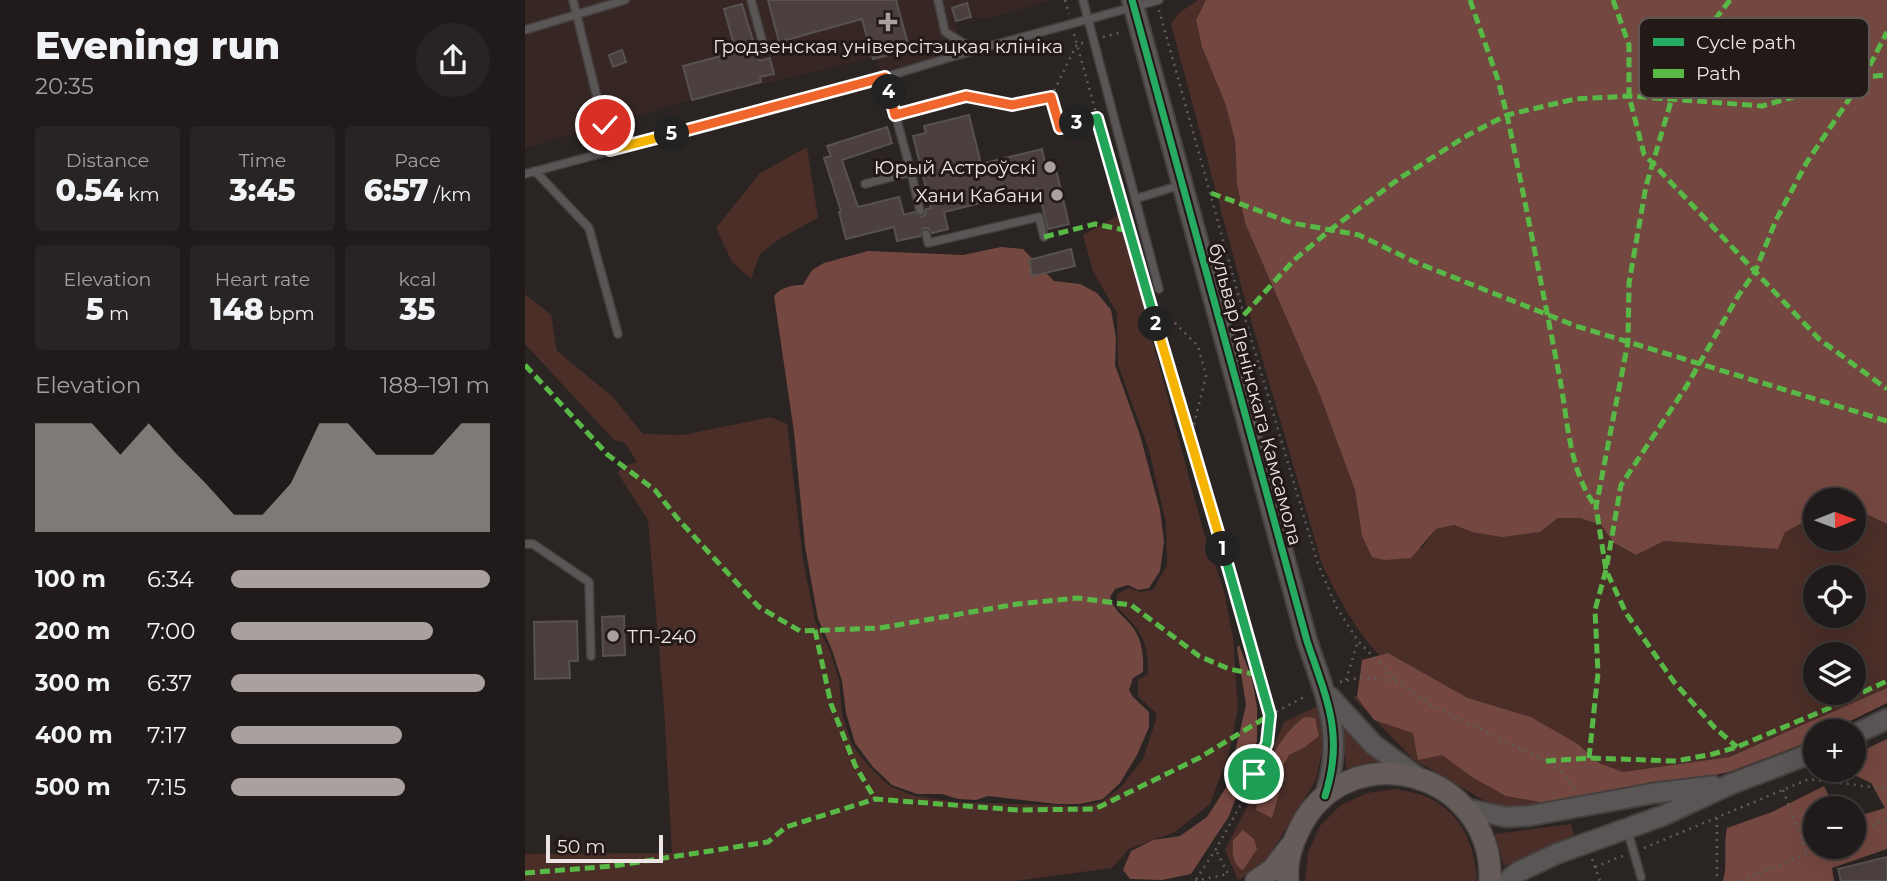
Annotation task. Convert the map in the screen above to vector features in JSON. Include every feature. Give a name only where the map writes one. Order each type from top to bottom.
[{"type":"main road","points":[[1257,881],[1272,870],[1291,845],[1304,818],[1325,796],[1353,779],[1384,773],[1416,776],[1435,784],[1453,795],[1467,809],[1483,835],[1491,864],[1490,881]]},
{"type":"main road","points":[[1288,881],[1291,845]]},
{"type":"street","name":"бульвар Ленінскага Камсамола","points":[[1133,4],[1304,628],[1333,722],[1335,746],[1332,773],[1325,796]]},
{"type":"street","name":"бульвар Ленінскага Камсамола","points":[[1323,689],[1374,746],[1416,776]]},
{"type":"street","points":[[1866,729],[1887,719]]},
{"type":"street","points":[[1507,881],[1518,872],[1556,854],[1662,816],[1731,784],[1803,757]]},
{"type":"street","points":[[1467,809],[1506,817],[1528,816],[1652,793],[1731,784]]},
{"type":"street","points":[[1652,793],[1664,804],[1662,816]]},
{"type":"lane","points":[[573,0],[610,150]]},
{"type":"lane","points":[[525,30],[625,0]]},
{"type":"lane","points":[[751,0],[762,40]]},
{"type":"lane","points":[[938,0],[944,32],[975,50]]},
{"type":"lane","points":[[1083,0],[1159,289]]},
{"type":"lane","points":[[525,174],[885,77],[1133,4],[1158,1]]},
{"type":"lane","points":[[885,77],[920,211]]},
{"type":"lane","points":[[535,171],[589,228],[618,334]]},
{"type":"lane","points":[[865,184],[911,172]]},
{"type":"lane","points":[[1135,199],[1184,184]]},
{"type":"lane","points":[[926,234],[927,243],[1039,218],[1044,237]]},
{"type":"lane","points":[[525,544],[533,544],[589,582],[591,656]]},
{"type":"lane","points":[[1626,828],[1641,877]]},
{"type":"path","points":[[1066,2],[1073,0]]},
{"type":"path","points":[[1158,1],[1244,315],[1318,564],[1338,608],[1358,641],[1398,682],[1429,704],[1546,761],[1562,773],[1576,791]]},
{"type":"path","points":[[1072,23],[1147,295],[1270,715],[1267,743],[1245,797],[1195,881]]},
{"type":"path","points":[[1077,44],[1051,97],[1060,128],[1097,118]]},
{"type":"path","points":[[895,115],[966,96],[1012,105],[1051,97]]},
{"type":"path","points":[[1147,295],[1198,346],[1206,376],[1191,439]]},
{"type":"path","points":[[1346,680],[1358,641]]},
{"type":"path","points":[[1270,715],[1346,680],[1374,677],[1398,682]]},
{"type":"path","points":[[1595,867],[1809,779],[1887,789]]},
{"type":"path","points":[[1783,790],[1803,843]]},
{"type":"path","points":[[1717,818],[1717,881]]},
{"type":"path","points":[[1866,828],[1887,819]]},
{"type":"path","points":[[1195,881],[1228,874],[1216,849]]},
{"type":"path","points":[[1740,881],[1803,856]]},
{"type":"path","points":[[1593,859],[1600,881]]},
{"type":"shaded area","points":[[525,0],[1053,0],[986,19],[971,17],[956,21],[958,33],[944,55],[880,72],[875,58],[692,100],[525,148]]},
{"type":"shaded area","points":[[1198,0],[1206,0],[1196,20],[1202,47],[1225,103],[1235,140],[1237,184],[1245,223],[1342,452],[1355,490],[1362,536],[1422,548],[1436,529],[1454,525],[1472,532],[1540,532],[1558,518],[1580,518],[1601,525],[1614,543],[1635,555],[1664,541],[1716,544],[1784,532],[1803,522],[1803,551],[1866,551],[1866,514],[1887,524],[1887,688],[1866,697],[1866,642],[1803,642],[1803,705],[1848,705],[1816,719],[1803,719],[1803,724],[1728,757],[1623,772],[1599,763],[1578,744],[1531,717],[1468,698],[1388,653],[1379,655],[1347,612],[1322,564],[1244,296],[1171,24],[1179,13]]},
{"type":"shaded area","points":[[1206,0],[1887,0],[1887,524],[1866,514],[1866,488],[1803,488],[1803,522],[1785,532],[1778,549],[1664,541],[1636,555],[1614,543],[1601,525],[1580,518],[1558,518],[1540,532],[1502,537],[1472,532],[1454,525],[1436,529],[1411,558],[1384,560],[1372,557],[1362,536],[1355,490],[1320,395],[1245,223],[1237,184],[1235,140],[1225,103],[1202,47],[1196,20]]},
{"type":"shaded area","points":[[807,147],[818,218],[779,239],[760,254],[751,279],[732,262],[716,228],[760,173]]},
{"type":"shaded area","points":[[1119,215],[1203,530],[1224,591],[1233,637],[1238,709],[1229,753],[1210,804],[1175,832],[1129,849],[1112,868],[1016,881],[525,881],[525,854],[672,853],[664,707],[648,520],[617,472],[637,462],[625,443],[614,440],[525,344],[525,294],[551,315],[557,351],[613,397],[643,434],[683,435],[771,417],[787,424],[803,559],[815,621],[830,651],[839,680],[842,713],[852,745],[872,770],[891,787],[915,796],[955,802],[1080,806],[1102,802],[1121,787],[1143,759],[1156,720],[1156,713],[1138,696],[1138,680],[1148,674],[1147,652],[1137,629],[1116,606],[1117,594],[1129,588],[1141,592],[1153,590],[1167,565],[1166,523],[1149,450],[1118,365],[1117,313],[1093,271],[1083,235]]},
{"type":"shaded area","points":[[1001,247],[1023,249],[1054,281],[1080,284],[1097,293],[1111,310],[1116,338],[1115,365],[1140,435],[1160,510],[1164,542],[1160,571],[1149,588],[1138,590],[1128,585],[1115,589],[1110,597],[1140,640],[1143,672],[1133,678],[1129,690],[1149,712],[1149,727],[1137,755],[1120,783],[1103,799],[1080,804],[988,796],[976,800],[958,799],[942,794],[917,794],[892,785],[873,767],[855,743],[846,713],[842,681],[818,619],[805,546],[794,432],[774,296],[787,287],[803,285],[812,270],[824,263],[868,251],[963,255]]},
{"type":"shaded area","points":[[1239,645],[1252,679],[1257,707],[1257,741],[1229,816],[1191,874],[1162,880],[1130,879],[1123,870],[1131,851],[1153,840],[1180,836],[1207,817],[1227,786],[1246,705],[1237,648]]},
{"type":"shaded area","points":[[1388,653],[1468,698],[1531,717],[1578,744],[1599,763],[1623,772],[1729,757],[1803,725],[1803,744],[1729,772],[1696,779],[1651,782],[1599,796],[1541,802],[1506,796],[1472,777],[1442,755],[1418,760],[1413,733],[1374,720],[1357,697],[1362,660]]},
{"type":"shaded area","points":[[1887,688],[1887,703],[1854,719],[1816,719],[1848,705],[1866,705],[1866,697]]},
{"type":"shaded area","points":[[1389,692],[1549,777],[1564,802],[1506,808],[1483,800],[1413,759],[1353,697]]},
{"type":"shaded area","points":[[1320,705],[1323,746],[1316,780],[1271,853],[1257,870],[1238,880],[1225,850],[1252,797],[1284,722]]},
{"type":"shaded area","points":[[1305,717],[1315,718],[1319,736],[1289,755],[1277,776],[1279,793],[1272,818],[1256,810],[1265,772],[1286,735]]},
{"type":"shaded area","points":[[1347,723],[1384,761],[1365,763],[1350,769],[1346,767],[1343,727]]},
{"type":"shaded area","points":[[1887,739],[1887,849],[1866,856],[1866,814],[1885,808],[1871,783],[1866,781],[1866,750]]},
{"type":"shaded area","points":[[1824,786],[1829,796],[1804,796]]},
{"type":"shaded area","points":[[1395,789],[1419,794],[1435,801],[1456,818],[1473,853],[1477,881],[1305,881],[1308,852],[1320,826],[1341,805],[1367,793]]},
{"type":"shaded area","points":[[1803,796],[1803,859],[1858,859],[1832,868],[1834,881],[1723,881],[1727,828],[1772,812]]},
{"type":"shaded area","points":[[1571,824],[1574,836],[1504,866],[1495,834]]},
{"type":"shaded area","points":[[1243,830],[1254,839],[1257,849],[1243,870],[1233,857],[1233,840]]},
{"type":"building","points":[[768,0],[896,0],[908,44],[887,49],[889,55],[873,59],[862,19],[779,42]]},
{"type":"building","points":[[967,3],[971,17],[956,21],[952,8]]},
{"type":"building","points":[[742,4],[759,61],[770,58],[774,74],[760,77],[761,82],[692,100],[683,66],[736,52],[724,9]]},
{"type":"building","points":[[622,50],[626,62],[613,67],[609,55]]},
{"type":"building","points":[[969,115],[981,164],[1042,149],[1046,168],[1055,165],[1069,224],[1048,229],[1038,189],[944,212],[948,229],[932,233],[928,228],[924,228],[920,236],[897,241],[894,227],[846,239],[839,212],[841,211],[824,158],[831,156],[827,146],[887,127],[892,143],[842,160],[858,207],[899,197],[904,215],[914,212],[921,217],[925,215],[926,209],[931,208],[913,136],[926,133],[924,126]]},
{"type":"building","points":[[1071,249],[1075,266],[1032,276],[1029,260]]},
{"type":"building","name":"ТП-240","points":[[624,616],[625,655],[603,656],[602,617]]},
{"type":"building","points":[[577,621],[578,661],[569,661],[570,678],[535,679],[534,622]]},
{"type":"building","points":[[1887,857],[1887,881],[1841,881],[1838,869]]},
{"type":"marked path","points":[[1470,0],[1498,80],[1507,115],[1574,460],[1596,507]]},
{"type":"marked path","points":[[1613,0],[1629,45],[1629,96],[1644,154],[1819,339],[1887,389]]},
{"type":"marked path","points":[[1716,18],[1730,0]]},
{"type":"marked path","points":[[1869,67],[1887,32]]},
{"type":"marked path","points":[[1869,77],[1887,75]]},
{"type":"marked path","points":[[1244,315],[1294,260],[1330,230],[1400,178],[1468,135],[1507,115],[1575,99],[1639,97]]},
{"type":"marked path","points":[[1656,98],[1762,106],[1790,98]]},
{"type":"marked path","points":[[1672,98],[1646,186],[1629,283],[1628,342],[1596,507],[1606,570],[1626,613],[1674,682],[1715,728],[1737,747]]},
{"type":"marked path","points":[[1589,758],[1598,673],[1595,610],[1606,570],[1621,485],[1686,387],[1738,296],[1755,272],[1776,220],[1807,162],[1850,98]]},
{"type":"marked path","points":[[1211,193],[1292,223],[1359,235],[1415,262],[1576,326],[1887,421]]},
{"type":"marked path","points":[[1044,237],[1095,224],[1129,231]]},
{"type":"marked path","points":[[525,365],[608,455],[655,490],[759,607],[800,631],[880,628],[1017,604],[1078,598],[1131,605],[1199,656],[1229,669],[1259,675]]},
{"type":"marked path","points":[[815,630],[831,704],[855,765],[875,799]]},
{"type":"marked path","points":[[1546,761],[1589,758],[1676,761],[1713,754],[1737,747],[1887,681]]},
{"type":"marked path","points":[[525,873],[613,866],[768,842],[786,827],[875,799],[1018,810],[1095,809],[1199,758],[1270,715]]},
{"type":"cycle path","points":[[1132,0],[1307,641],[1331,717],[1333,754],[1325,796]]},
{"type":"place","name":"Гродзенская універсітэцкая клініка","points":[[888,22]]},
{"type":"place","name":"Юрый Астроўскі","points":[[1050,167]]},
{"type":"place","name":"Хани Кабани","points":[[1057,195]]},
{"type":"place","name":"ТП-240","points":[[613,636]]},
{"type":"route","points":[[605,125],[610,150],[885,77],[895,115],[950,98],[966,96],[1012,105],[1051,97],[1060,128],[1097,118],[1270,715],[1267,743],[1254,774]]}]
